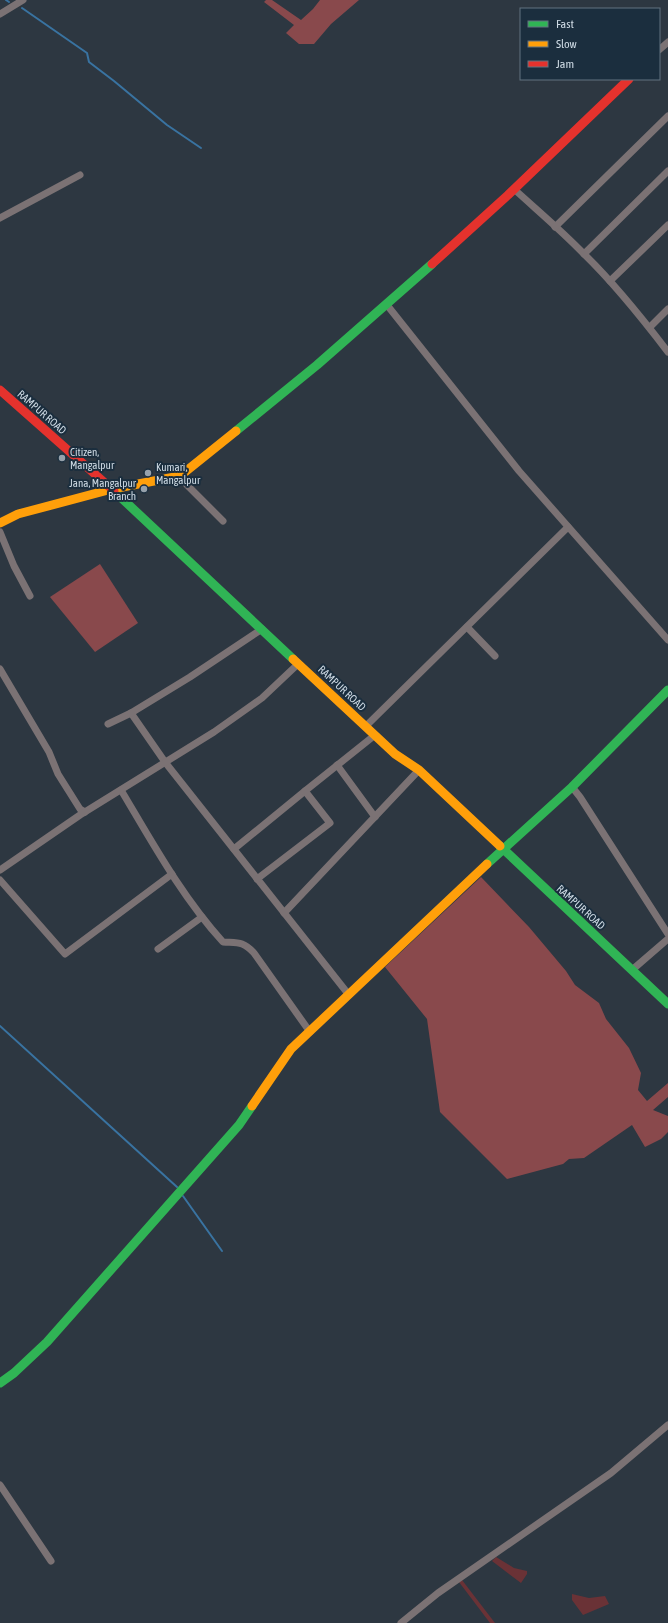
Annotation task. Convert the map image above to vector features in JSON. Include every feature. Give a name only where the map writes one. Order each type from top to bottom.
[{"type":"street","points":[[0,14],[23,0]]},
{"type":"street","points":[[660,49],[668,42]]},
{"type":"street","points":[[0,523],[18,514],[112,489],[180,476],[317,365],[387,305],[514,189],[628,80]]},
{"type":"street","points":[[555,227],[668,116]]},
{"type":"street","points":[[584,254],[668,171]]},
{"type":"street","points":[[0,218],[80,175]]},
{"type":"street","points":[[514,189],[584,254],[610,281],[650,327],[668,352]]},
{"type":"street","points":[[610,281],[668,225]]},
{"type":"street","points":[[387,305],[507,458],[668,640]]},
{"type":"street","points":[[650,327],[668,308]]},
{"type":"street","name":"RAMPUR ROAD","points":[[0,390],[112,489],[395,754],[419,770],[668,1004]]},
{"type":"street","points":[[180,476],[223,521]]},
{"type":"street","points":[[366,726],[568,527]]},
{"type":"street","points":[[0,532],[14,566],[30,596]]},
{"type":"street","points":[[467,627],[495,656]]},
{"type":"street","points":[[108,724],[130,713],[190,677],[262,629]]},
{"type":"street","points":[[0,870],[86,812],[214,732],[262,698],[298,664]]},
{"type":"street","points":[[0,669],[49,752],[58,774],[80,809],[86,812]]},
{"type":"street","points":[[0,1383],[14,1373],[47,1342],[234,1131],[291,1049],[503,849],[572,787],[668,690]]},
{"type":"street","points":[[130,713],[165,762],[349,995]]},
{"type":"street","points":[[234,849],[375,735]]},
{"type":"street","points":[[337,765],[376,817]]},
{"type":"street","points":[[284,913],[419,770]]},
{"type":"street","points":[[572,787],[580,797],[668,934]]},
{"type":"street","points":[[121,790],[172,874],[202,917],[222,942],[242,943],[247,945],[310,1032]]},
{"type":"street","points":[[257,878],[330,823],[305,791]]},
{"type":"street","points":[[0,880],[65,954],[172,874]]},
{"type":"street","points":[[158,949],[202,917]]},
{"type":"street","points":[[632,970],[668,940]]},
{"type":"street","points":[[401,1623],[438,1593],[611,1473],[668,1425]]},
{"type":"street","points":[[0,1485],[52,1561]]},
{"type":"shaded area","points":[[266,0],[272,0],[301,20],[320,0],[359,0],[331,24],[314,44],[299,44],[286,33],[294,25],[264,2]]},
{"type":"shaded area","points":[[100,564],[138,623],[95,652],[50,597]]},
{"type":"shaded area","points":[[481,877],[529,927],[566,971],[575,985],[599,1003],[606,1019],[629,1048],[641,1073],[638,1090],[647,1101],[668,1083],[668,1097],[653,1110],[668,1116],[668,1132],[661,1139],[645,1147],[632,1125],[584,1158],[569,1159],[563,1164],[507,1179],[440,1112],[427,1019],[385,967]]},
{"type":"shaded area","points":[[496,1557],[514,1568],[527,1571],[527,1574],[521,1583],[492,1561]]},
{"type":"shaded area","points":[[462,1580],[495,1623],[490,1623],[459,1582]]},
{"type":"shaded area","points":[[572,1594],[589,1598],[605,1596],[609,1604],[583,1615],[572,1600]]},
{"type":"waterway","points":[[22,8],[87,53],[89,62],[167,125],[201,148]]},
{"type":"waterway","points":[[0,1026],[177,1187]]},
{"type":"waterway","points":[[183,1196],[222,1251]]},
{"type":"traffic: fast","points":[[236,431],[317,365],[432,264]]},
{"type":"traffic: fast","points":[[114,491],[293,659]]},
{"type":"traffic: fast","points":[[487,864],[572,787],[668,690]]},
{"type":"traffic: fast","points":[[500,846],[668,1004]]},
{"type":"traffic: fast","points":[[0,1383],[14,1373],[47,1342],[239,1125],[252,1106]]},
{"type":"traffic: slow","points":[[0,523],[18,514],[112,489],[180,476],[236,431]]},
{"type":"traffic: slow","points":[[293,659],[395,754],[419,770],[500,846]]},
{"type":"traffic: slow","points":[[252,1106],[291,1049],[487,864]]},
{"type":"traffic: jam","points":[[432,264],[508,195],[628,80]]},
{"type":"traffic: jam","points":[[0,390],[114,491]]},
{"type":"place","name":"Citizen, Mangalpur","points":[[62,458]]},
{"type":"place","name":"Kumari, Mangalpur","points":[[148,473]]},
{"type":"place","name":"Jana, Mangalpur Branch","points":[[144,489]]}]
